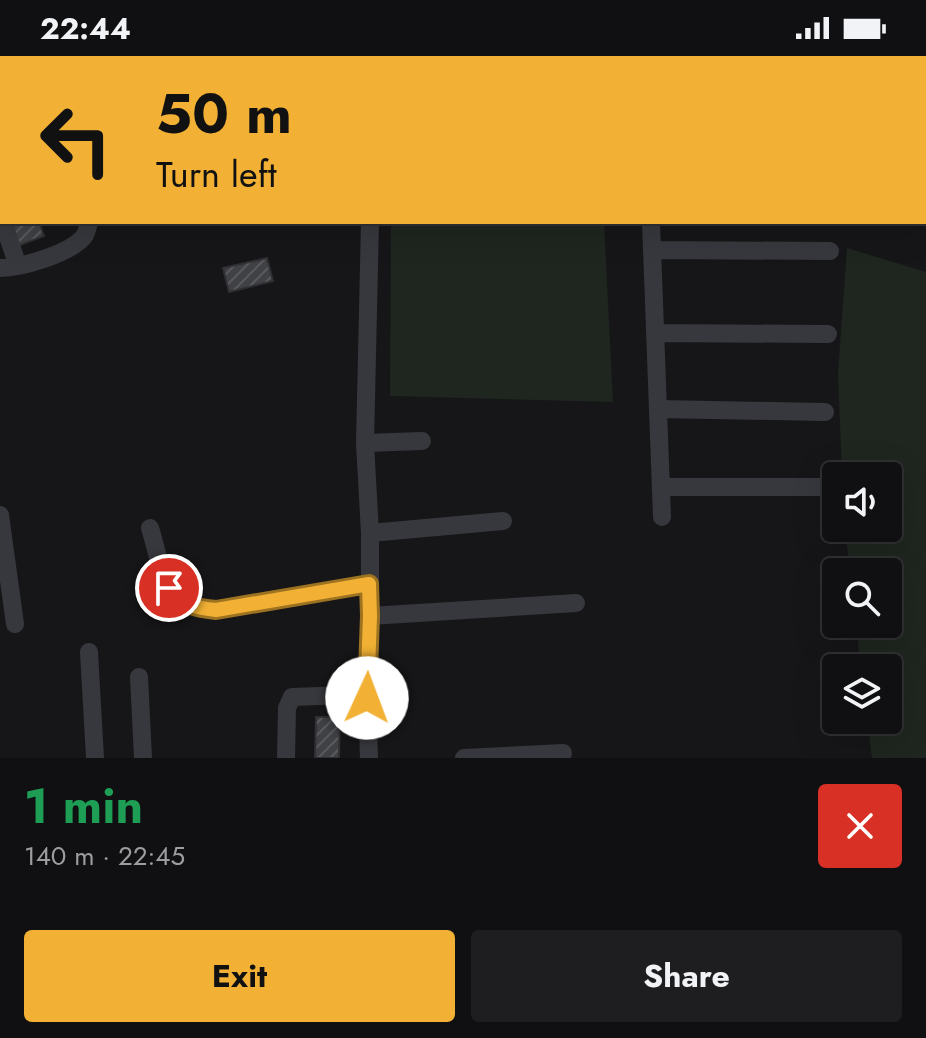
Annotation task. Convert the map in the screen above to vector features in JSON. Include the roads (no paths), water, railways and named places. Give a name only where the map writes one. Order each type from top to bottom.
[{"type":"street","points":[[2,224],[9,267],[69,249],[85,235],[88,224]]},
{"type":"street","points":[[369,758],[370,533],[365,443],[370,224]]},
{"type":"street","points":[[651,224],[662,517]]},
{"type":"street","points":[[652,250],[830,251]]},
{"type":"street","points":[[655,333],[828,334]]},
{"type":"street","points":[[658,409],[825,412]]},
{"type":"street","points":[[365,443],[422,441]]},
{"type":"street","points":[[661,487],[822,487]]},
{"type":"street","points":[[0,515],[15,624]]},
{"type":"street","points":[[370,533],[503,521]]},
{"type":"street","points":[[150,528],[169,588],[179,600],[194,608],[216,610],[369,584]]},
{"type":"street","points":[[370,616],[576,603]]},
{"type":"street","points":[[89,652],[95,758]]},
{"type":"street","points":[[139,677],[143,758]]},
{"type":"street","points":[[286,758],[287,708],[292,697],[348,695],[367,698]]},
{"type":"street","points":[[464,758],[563,753]]}]
